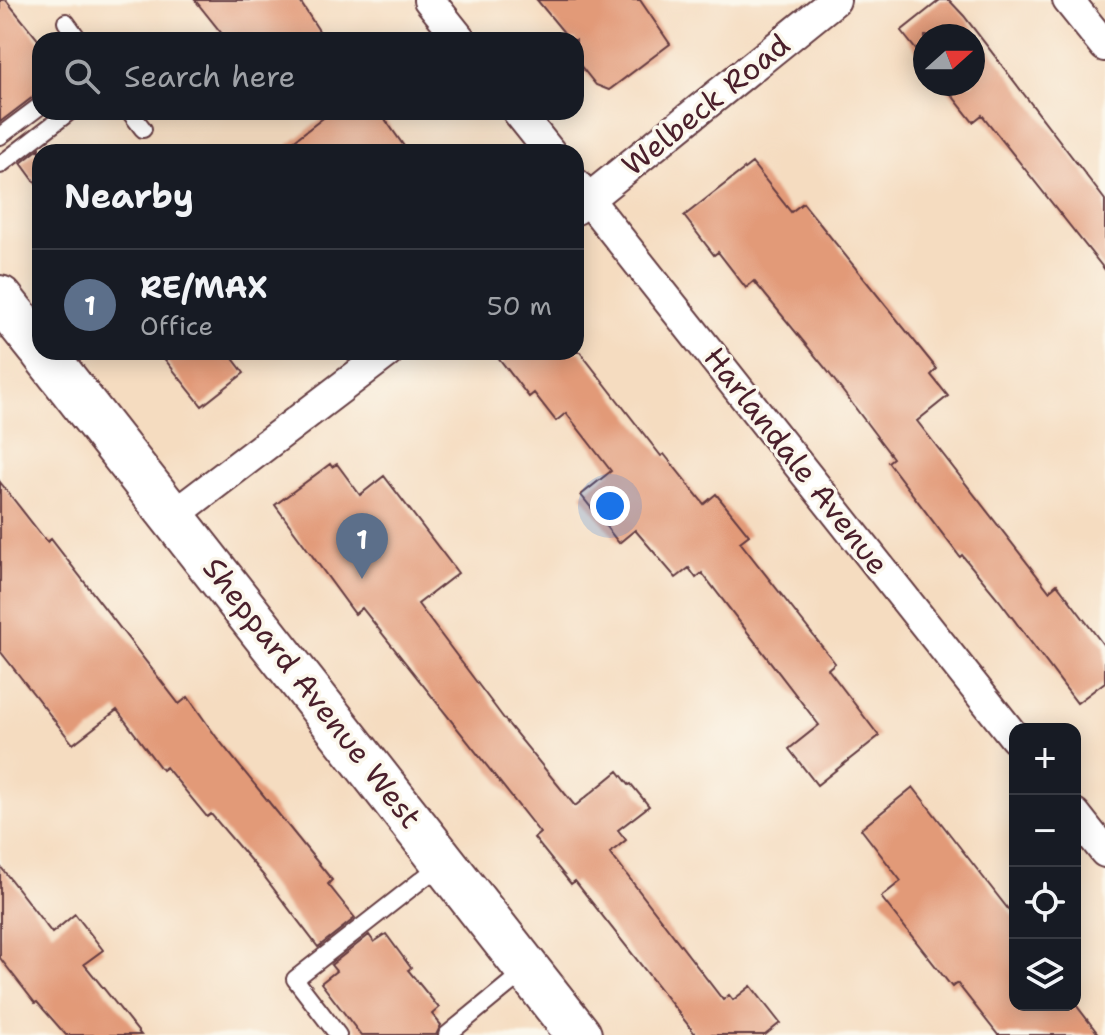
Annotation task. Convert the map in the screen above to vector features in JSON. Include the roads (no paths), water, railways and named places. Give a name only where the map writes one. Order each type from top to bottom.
[{"type":"main road","name":"Sheppard Avenue West","points":[[0,298],[32,338]]},
{"type":"main road","name":"Sheppard Avenue West","points":[[50,360],[579,1035]]},
{"type":"street","points":[[429,0],[455,32]]},
{"type":"street","name":"Welbeck Road","points":[[584,195],[835,0]]},
{"type":"street","points":[[1068,0],[1105,46]]},
{"type":"street","points":[[524,120],[544,144]]},
{"type":"street","name":"Harlandale Avenue","points":[[584,203],[1009,731]]},
{"type":"street","points":[[174,515],[377,360]]},
{"type":"street","points":[[1081,822],[1105,852]]},
{"type":"lane","points":[[66,22],[73,32]]},
{"type":"lane","points":[[0,136],[32,112]]},
{"type":"lane","points":[[0,165],[59,120]]},
{"type":"lane","points":[[136,120],[143,129]]},
{"type":"lane","points":[[338,1035],[295,979],[444,862]]},
{"type":"lane","points":[[447,1035],[527,969]]},
{"type":"place","name":"RE/MAX","points":[[362,579]]}]
